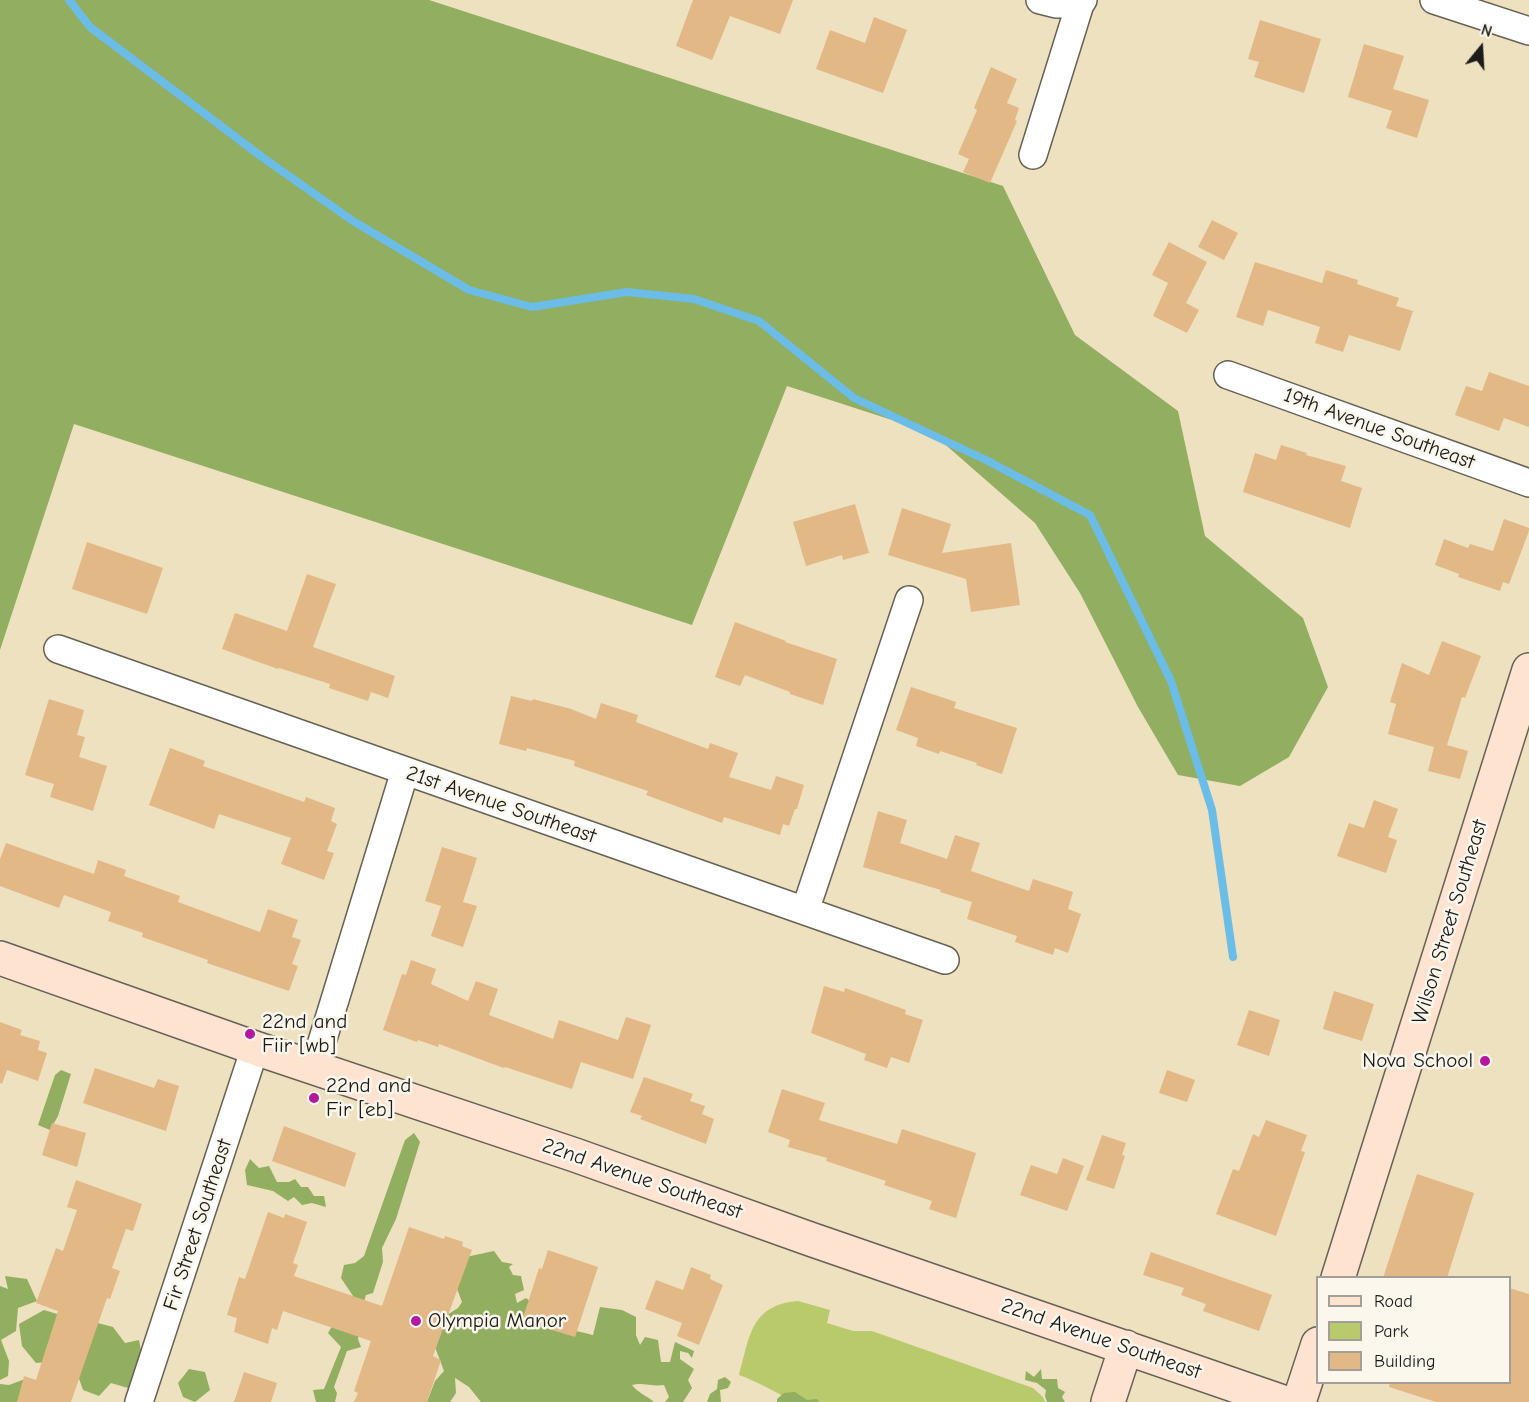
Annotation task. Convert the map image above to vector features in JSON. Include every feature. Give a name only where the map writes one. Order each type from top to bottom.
[{"type":"street","points":[[1033,155],[1082,2],[1056,4],[1040,0]]},
{"type":"street","points":[[1434,0],[1529,31]]},
{"type":"street","name":"19th Avenue Southeast","points":[[1228,375],[1529,483]]},
{"type":"street","points":[[805,911],[909,600]]},
{"type":"street","name":"21st Avenue Southeast","points":[[58,649],[945,960]]},
{"type":"street","name":"Wilson Street Southeast","points":[[1339,1276],[1529,670]]},
{"type":"street","points":[[314,1068],[405,771]]},
{"type":"street","name":"22nd Avenue Southeast","points":[[0,958],[255,1048],[575,1155],[810,1239],[1283,1402]]},
{"type":"street","name":"Fir Street Southeast","points":[[139,1402],[255,1048]]},
{"type":"street","points":[[1108,1402],[1126,1347]]},
{"type":"street","points":[[1299,1402],[1316,1347]]},
{"type":"green space","points":[[0,0],[429,0],[1003,186],[1075,335],[1178,411],[1205,536],[1303,618],[1328,687],[1289,757],[1240,786],[1178,775],[1138,707],[1080,593],[1035,523],[932,433],[787,386],[692,625],[74,424],[0,650]]},
{"type":"green space","points":[[61,1070],[71,1074],[58,1116],[50,1130],[38,1125],[55,1075]]},
{"type":"green space","points":[[414,1133],[420,1142],[396,1219],[382,1248],[383,1262],[373,1293],[366,1295],[364,1301],[358,1339],[361,1347],[347,1351],[334,1387],[337,1393],[335,1402],[316,1402],[313,1390],[324,1389],[341,1347],[328,1333],[334,1323],[345,1322],[353,1296],[341,1278],[344,1265],[355,1263],[364,1256],[405,1140]]},
{"type":"green space","points":[[250,1159],[259,1168],[269,1166],[277,1182],[289,1182],[295,1179],[301,1187],[308,1187],[314,1196],[324,1196],[326,1207],[312,1203],[302,1205],[294,1197],[288,1201],[273,1191],[247,1185],[245,1170]]},
{"type":"green space","points":[[494,1251],[502,1262],[513,1264],[509,1267],[513,1275],[521,1276],[524,1290],[515,1294],[517,1303],[526,1298],[564,1328],[593,1335],[600,1307],[622,1310],[636,1317],[636,1335],[640,1345],[645,1337],[658,1340],[661,1362],[670,1362],[675,1342],[694,1351],[692,1358],[688,1353],[680,1351],[680,1359],[694,1369],[688,1380],[692,1388],[683,1402],[665,1402],[669,1397],[664,1385],[640,1384],[632,1385],[654,1402],[481,1402],[469,1387],[455,1378],[456,1393],[450,1402],[427,1402],[435,1381],[444,1371],[432,1339],[444,1317],[458,1308],[462,1302],[456,1286],[461,1258]]},
{"type":"green space","points":[[5,1276],[27,1279],[37,1301],[18,1308],[16,1331],[1,1340],[9,1361],[8,1376],[0,1380],[0,1286],[8,1289]]},
{"type":"green space","points":[[798,1301],[830,1310],[827,1323],[853,1331],[872,1331],[1033,1388],[1045,1402],[795,1402],[739,1375],[750,1336],[761,1316],[782,1304]]},
{"type":"green space","points":[[44,1310],[67,1317],[59,1361],[36,1363],[22,1346],[19,1324]]},
{"type":"green space","points":[[90,1321],[113,1327],[125,1343],[139,1340],[144,1368],[128,1388],[111,1383],[99,1396],[83,1390],[76,1370]]},
{"type":"green space","points":[[189,1369],[205,1372],[210,1390],[195,1402],[183,1397],[178,1383]]},
{"type":"green space","points":[[1041,1369],[1042,1379],[1057,1379],[1058,1388],[1065,1392],[1062,1397],[1065,1402],[1047,1402],[1046,1390],[1037,1383],[1025,1380],[1026,1371],[1034,1377]]},
{"type":"green space","points":[[725,1377],[731,1382],[728,1388],[720,1390],[721,1402],[707,1402],[710,1394],[717,1389],[718,1380]]},
{"type":"green space","points":[[25,1379],[25,1402],[0,1402],[0,1384],[9,1385]]},
{"type":"green space","points":[[795,1392],[807,1400],[817,1399],[819,1402],[777,1402],[777,1399],[784,1393]]},
{"type":"building","points":[[693,0],[793,0],[780,34],[730,16],[712,60],[676,46]]},
{"type":"building","points":[[874,17],[907,30],[883,93],[816,69],[830,30],[865,43]]},
{"type":"building","points":[[1260,20],[1321,39],[1304,93],[1254,77],[1259,62],[1248,59]]},
{"type":"building","points":[[1364,44],[1404,56],[1393,89],[1429,100],[1417,138],[1386,128],[1392,111],[1348,97]]},
{"type":"building","points":[[991,67],[1017,79],[1007,103],[1019,108],[1015,120],[1017,121],[990,183],[963,172],[969,159],[958,154],[977,110],[974,108]]},
{"type":"building","points":[[1212,220],[1238,233],[1224,260],[1198,247]]},
{"type":"building","points":[[1169,242],[1207,262],[1186,303],[1199,310],[1187,333],[1153,316],[1168,283],[1152,275]]},
{"type":"building","points":[[1255,262],[1322,283],[1326,270],[1358,280],[1357,284],[1399,298],[1396,306],[1413,311],[1400,351],[1349,335],[1343,352],[1315,343],[1320,327],[1268,310],[1263,326],[1236,317]]},
{"type":"building","points":[[1489,372],[1529,386],[1529,427],[1504,418],[1499,431],[1455,415],[1466,386],[1482,391]]},
{"type":"building","points":[[1281,445],[1307,453],[1306,455],[1346,466],[1341,481],[1362,488],[1350,528],[1243,492],[1255,453],[1276,460]]},
{"type":"building","points":[[855,504],[869,553],[843,560],[842,555],[806,566],[793,522]]},
{"type":"building","points":[[902,508],[951,524],[942,553],[1011,543],[1020,605],[971,612],[966,579],[888,555]]},
{"type":"building","points":[[1504,519],[1529,528],[1529,531],[1509,584],[1503,582],[1500,591],[1458,577],[1459,574],[1435,565],[1444,539],[1468,548],[1470,544],[1493,551]]},
{"type":"building","points":[[87,542],[163,568],[147,614],[72,589]]},
{"type":"building","points":[[307,574],[336,584],[313,647],[395,676],[388,698],[371,692],[368,701],[329,688],[330,684],[222,649],[235,613],[287,631]]},
{"type":"building","points":[[735,622],[837,659],[823,705],[745,675],[740,686],[715,677]]},
{"type":"building","points":[[1442,641],[1481,656],[1465,698],[1462,697],[1447,745],[1468,751],[1460,779],[1428,771],[1434,747],[1388,734],[1396,704],[1390,702],[1402,663],[1429,675]]},
{"type":"building","points":[[911,687],[956,702],[954,708],[1017,728],[1002,774],[976,765],[977,763],[916,746],[918,738],[896,730]]},
{"type":"building","points":[[511,696],[571,709],[596,719],[601,703],[638,715],[636,722],[708,749],[710,743],[738,753],[729,777],[771,790],[776,776],[804,785],[797,809],[795,809],[789,826],[783,824],[780,835],[724,817],[722,823],[646,795],[648,791],[574,766],[575,761],[527,748],[526,751],[499,744]]},
{"type":"building","points":[[49,699],[84,710],[77,735],[85,737],[79,757],[107,766],[93,811],[50,797],[54,784],[25,775]]},
{"type":"building","points":[[170,748],[205,761],[203,766],[304,802],[306,797],[335,808],[331,821],[337,824],[327,851],[334,853],[324,880],[281,864],[291,838],[219,814],[214,829],[149,805]]},
{"type":"building","points":[[1374,800],[1398,809],[1388,837],[1397,840],[1386,873],[1337,856],[1349,823],[1364,828]]},
{"type":"building","points":[[878,811],[907,820],[900,843],[947,859],[955,835],[980,843],[971,871],[1029,891],[1033,879],[1073,892],[1068,909],[1081,914],[1068,953],[1055,948],[1053,955],[1015,942],[1017,936],[967,919],[972,902],[940,892],[941,890],[863,867]]},
{"type":"building","points":[[6,843],[94,874],[98,860],[126,870],[124,876],[180,896],[178,902],[260,932],[268,909],[298,920],[292,937],[301,940],[292,964],[298,966],[289,991],[207,963],[208,960],[142,937],[143,933],[108,921],[111,912],[64,895],[59,908],[0,886],[0,859]]},
{"type":"building","points":[[442,847],[477,858],[463,902],[477,906],[463,947],[431,936],[441,906],[425,901]]},
{"type":"building","points":[[411,960],[436,969],[431,984],[468,1001],[476,981],[498,989],[489,1015],[553,1039],[559,1020],[618,1040],[626,1017],[651,1025],[633,1079],[581,1062],[572,1089],[504,1068],[439,1044],[438,1047],[418,1040],[417,1042],[383,1030],[402,974],[406,975]]},
{"type":"building","points":[[824,986],[844,992],[845,988],[906,1010],[905,1014],[923,1020],[909,1063],[891,1057],[887,1068],[864,1060],[866,1054],[811,1033]]},
{"type":"building","points":[[1334,991],[1374,1004],[1362,1041],[1323,1029]]},
{"type":"building","points":[[1249,1010],[1280,1020],[1269,1056],[1237,1045]]},
{"type":"building","points":[[0,1022],[22,1030],[20,1035],[40,1041],[38,1050],[47,1053],[38,1081],[7,1070],[2,1084],[0,1083]]},
{"type":"building","points":[[95,1068],[154,1088],[158,1079],[179,1086],[166,1131],[83,1103]]},
{"type":"building","points":[[1167,1070],[1195,1080],[1187,1102],[1159,1093]]},
{"type":"building","points":[[644,1077],[693,1094],[690,1101],[705,1106],[702,1114],[714,1119],[706,1144],[640,1119],[642,1116],[630,1112]]},
{"type":"building","points":[[782,1089],[825,1103],[819,1120],[897,1144],[902,1129],[976,1153],[956,1218],[929,1209],[932,1201],[884,1185],[886,1181],[826,1161],[827,1158],[788,1147],[790,1140],[768,1132]]},
{"type":"building","points":[[1266,1120],[1307,1135],[1301,1151],[1305,1152],[1276,1236],[1216,1214],[1233,1169],[1239,1171],[1253,1134],[1259,1137]]},
{"type":"building","points":[[52,1123],[86,1133],[77,1167],[42,1155]]},
{"type":"building","points":[[284,1126],[356,1153],[345,1187],[272,1161]]},
{"type":"building","points":[[1102,1135],[1126,1143],[1122,1155],[1125,1156],[1114,1189],[1086,1180]]},
{"type":"building","points":[[1063,1158],[1084,1166],[1067,1211],[1020,1195],[1031,1165],[1057,1174]]},
{"type":"building","points":[[1417,1174],[1474,1193],[1448,1276],[1384,1276]]},
{"type":"building","points":[[76,1180],[142,1204],[133,1231],[126,1229],[112,1268],[120,1271],[110,1299],[107,1298],[71,1402],[17,1402],[24,1376],[36,1380],[58,1311],[36,1303],[56,1248],[63,1251],[77,1210],[67,1207]]},
{"type":"building","points":[[268,1212],[284,1218],[285,1214],[307,1222],[293,1263],[298,1265],[294,1276],[382,1306],[409,1227],[444,1239],[445,1236],[463,1242],[462,1246],[472,1250],[433,1356],[441,1360],[427,1402],[354,1402],[358,1393],[354,1391],[371,1341],[283,1311],[277,1330],[272,1328],[268,1344],[234,1332],[237,1318],[227,1315],[239,1277],[245,1279]]},
{"type":"building","points":[[548,1250],[598,1267],[575,1337],[522,1321],[539,1268],[542,1269]]},
{"type":"building","points":[[1151,1252],[1272,1295],[1259,1331],[1203,1311],[1206,1304],[1181,1295],[1184,1288],[1143,1275]]},
{"type":"building","points":[[691,1267],[711,1275],[710,1279],[723,1285],[699,1345],[677,1336],[682,1323],[645,1309],[656,1280],[683,1290]]},
{"type":"building","points":[[1511,1289],[1529,1294],[1529,1402],[1436,1402],[1389,1387],[1390,1384],[1511,1384]]},
{"type":"building","points":[[244,1372],[277,1383],[271,1402],[234,1402]]},
{"type":"waterway","points":[[69,0],[90,27],[262,157],[353,221],[469,290],[532,307],[627,292],[694,299],[759,321],[854,398],[986,460],[1090,515],[1171,681],[1212,810],[1233,957]]},
{"type":"place","name":"22nd and Fiir [wb]","points":[[250,1034]]},
{"type":"place","name":"Nova School","points":[[1485,1061]]},
{"type":"place","name":"22nd and Fir [eb]","points":[[314,1098]]},
{"type":"place","name":"Olympia Manor","points":[[416,1321]]}]
